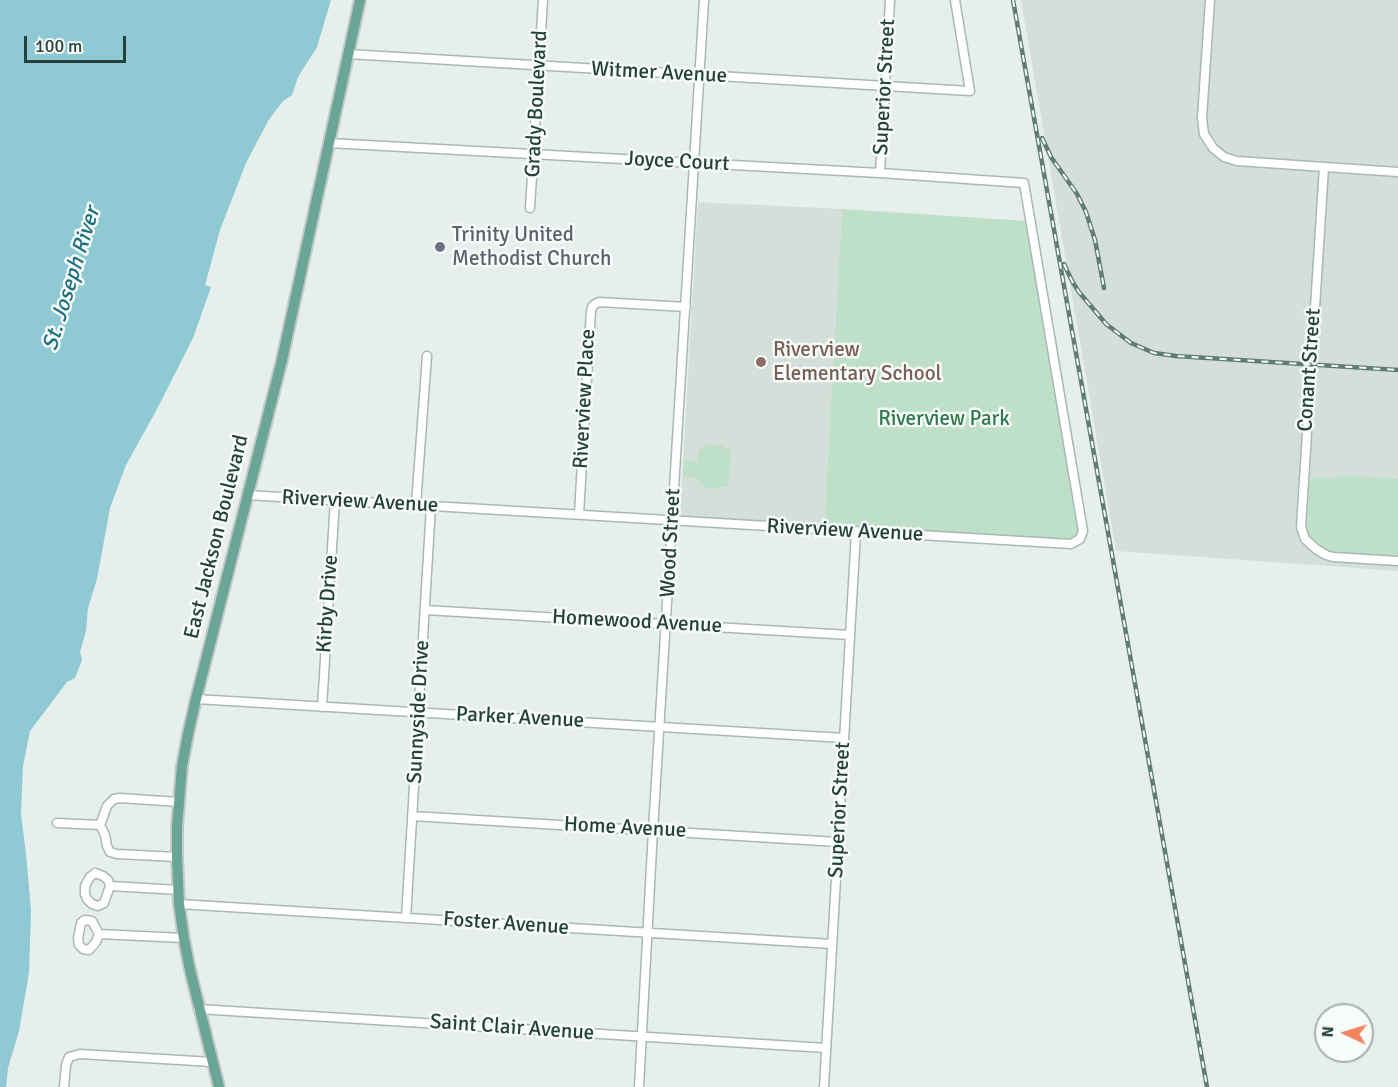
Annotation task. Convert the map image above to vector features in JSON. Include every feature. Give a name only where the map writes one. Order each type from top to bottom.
[{"type":"main road","name":"East Jackson Boulevard","points":[[219,1087],[198,1009],[183,938],[179,904],[177,857],[183,763],[196,699],[282,360],[360,0]]},
{"type":"street","name":"Grady Boulevard","points":[[530,208],[543,0]]},
{"type":"street","name":"Wood Street","points":[[639,1087],[704,0]]},
{"type":"street","name":"Superior Street","points":[[880,173],[890,0]]},
{"type":"street","name":"Witmer Avenue","points":[[348,54],[970,91],[955,0]]},
{"type":"street","points":[[1210,0],[1202,128],[1207,140],[1219,153],[1237,161],[1398,172]]},
{"type":"street","name":"Joyce Court","points":[[329,143],[1024,183]]},
{"type":"street","name":"Conant Street","points":[[1324,167],[1301,527],[1305,538],[1326,555],[1398,561]]},
{"type":"street","name":"Riverview Avenue","points":[[247,495],[1071,544],[1080,539],[1083,531],[1024,183]]},
{"type":"street","name":"Riverview Place","points":[[579,514],[592,307],[599,302],[686,307]]},
{"type":"street","points":[[416,505],[427,356]]},
{"type":"street","name":"Kirby Drive","points":[[322,707],[335,500]]},
{"type":"street","name":"Sunnyside Drive","points":[[406,918],[431,506]]},
{"type":"street","name":"Superior Street","points":[[824,1087],[856,532]]},
{"type":"street","name":"Homewood Avenue","points":[[425,610],[850,635]]},
{"type":"street","name":"Parker Avenue","points":[[196,699],[844,738]]},
{"type":"street","points":[[177,857],[110,852],[100,825],[107,806],[114,799],[179,802]]},
{"type":"street","name":"Home Avenue","points":[[412,816],[838,842]]},
{"type":"street","points":[[57,823],[100,825]]},
{"type":"street","points":[[110,886],[179,890]]},
{"type":"street","name":"Foster Avenue","points":[[179,904],[832,944]]},
{"type":"street","points":[[99,934],[183,938]]},
{"type":"street","name":"Saint Clair Avenue","points":[[198,1009],[826,1048]]},
{"type":"street","points":[[64,1087],[69,1057],[80,1054],[212,1062]]},
{"type":"shaded area","points":[[1021,0],[1398,0],[1398,571],[1116,551]]},
{"type":"shaded area","name":"Riverview Elementary School","points":[[698,202],[842,209],[824,527],[680,515]]},
{"type":"green space","name":"Riverview Park","points":[[842,209],[1027,221],[1078,530],[1078,535],[1074,539],[1069,541],[824,527]]},
{"type":"green space","points":[[707,444],[731,449],[728,487],[705,488],[696,477],[683,477],[684,461],[697,461],[698,452]]},
{"type":"green space","points":[[1339,475],[1398,479],[1398,556],[1334,553],[1311,538],[1306,518],[1308,483],[1313,478],[1335,479]]},
{"type":"water","name":"St. Joseph River","points":[[0,0],[331,0],[317,47],[298,77],[292,95],[283,101],[268,121],[246,163],[220,230],[205,285],[211,287],[193,338],[126,465],[110,508],[97,579],[88,608],[86,631],[80,652],[82,660],[75,678],[67,682],[30,731],[23,766],[21,814],[31,910],[29,973],[6,1087],[0,1087]]},
{"type":"railway","points":[[1013,0],[1207,1087]]},
{"type":"railway","points":[[1042,138],[1051,157],[1077,194],[1086,212],[1095,240],[1104,288]]},
{"type":"railway","points":[[1064,264],[1079,292],[1106,324],[1131,343],[1154,353],[1398,370]]},
{"type":"place","name":"Trinity United Methodist Church","points":[[440,247]]},
{"type":"place","name":"Riverview Elementary School","points":[[761,362]]}]
